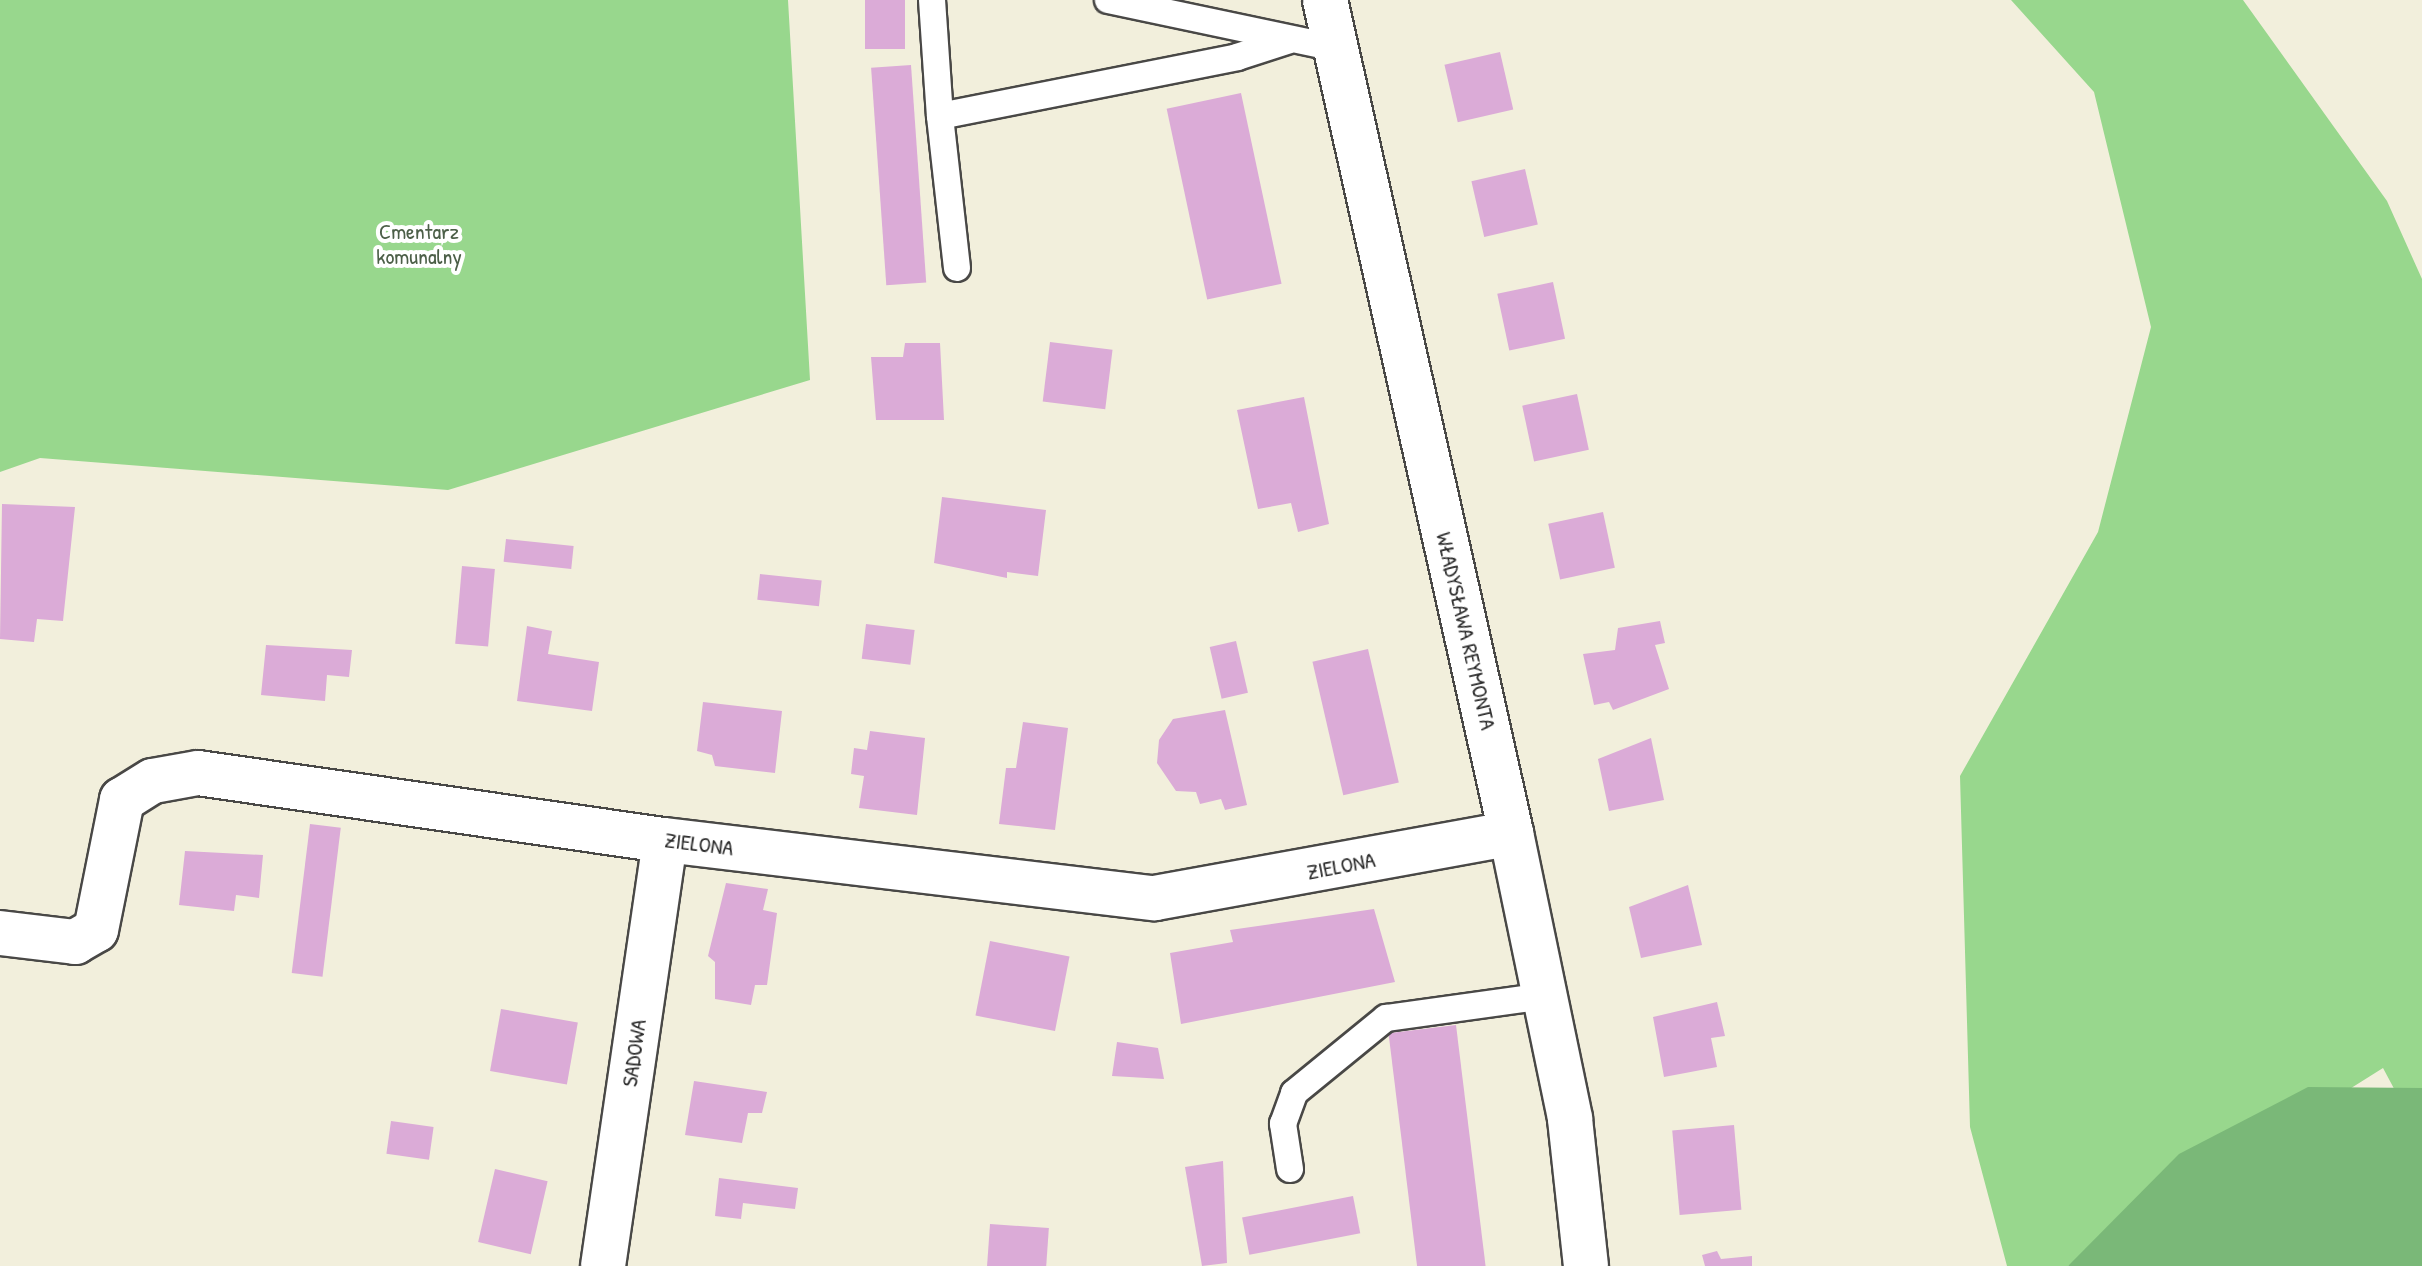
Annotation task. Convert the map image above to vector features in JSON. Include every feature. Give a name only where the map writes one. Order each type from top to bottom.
[{"type":"street","name":"WŁADYSŁAWA REYMONTA","points":[[1325,0],[1545,996],[1570,1119],[1586,1266]]},
{"type":"street","name":"ZIELONA","points":[[0,933],[75,942],[96,930],[122,800],[153,781],[198,773],[665,840],[1155,898],[1511,833]]},
{"type":"street","name":"SADOWA","points":[[603,1266],[665,840]]},
{"type":"lane","points":[[932,0],[940,116],[957,268]]},
{"type":"lane","points":[[1108,0],[1287,41],[1336,48]]},
{"type":"lane","points":[[940,116],[1237,57],[1287,41]]},
{"type":"lane","points":[[1290,1169],[1283,1124],[1294,1093],[1386,1018],[1545,996]]},
{"type":"green space","name":"Cmentarz komunalny","points":[[0,0],[788,0],[810,380],[448,490],[40,458],[0,472]]},
{"type":"green space","points":[[2011,0],[2243,0],[2387,201],[2422,279],[2422,1141],[2383,1068],[2068,1266],[2007,1266],[1970,1127],[1960,776],[2098,532],[2151,327],[2094,92]]},
{"type":"green space","points":[[2308,1087],[2422,1088],[2422,1266],[2068,1266],[2179,1154]]},
{"type":"building","points":[[865,0],[905,0],[905,49],[865,49]]},
{"type":"building","points":[[1500,52],[1513,109],[1458,122],[1444,65]]},
{"type":"building","points":[[911,65],[926,282],[886,285],[871,68]]},
{"type":"building","points":[[1241,93],[1282,284],[1207,300],[1167,109]]},
{"type":"building","points":[[1525,169],[1538,225],[1484,237],[1471,181]]},
{"type":"building","points":[[1553,282],[1565,339],[1509,351],[1497,294]]},
{"type":"building","points":[[1050,342],[1113,350],[1105,409],[1043,402]]},
{"type":"building","points":[[905,343],[940,343],[944,420],[876,420],[871,357],[903,357]]},
{"type":"building","points":[[1577,394],[1589,450],[1534,461],[1522,406]]},
{"type":"building","points":[[1304,397],[1329,524],[1298,532],[1291,503],[1258,509],[1237,410]]},
{"type":"building","points":[[942,497],[1046,510],[1038,576],[1007,572],[1007,578],[934,563]]},
{"type":"building","points":[[2,504],[75,507],[63,621],[37,619],[34,642],[0,639]]},
{"type":"building","points":[[1603,512],[1615,568],[1560,579],[1548,524]]},
{"type":"building","points":[[506,539],[574,546],[571,569],[504,562]]},
{"type":"building","points":[[462,566],[495,569],[488,647],[455,644]]},
{"type":"building","points":[[760,574],[822,580],[819,606],[757,600]]},
{"type":"building","points":[[1660,621],[1665,643],[1655,645],[1669,689],[1613,710],[1609,702],[1594,705],[1583,654],[1615,650],[1618,628]]},
{"type":"building","points":[[866,624],[915,630],[910,665],[862,659]]},
{"type":"building","points":[[527,626],[552,631],[548,654],[599,662],[592,711],[517,701]]},
{"type":"building","points":[[1236,641],[1248,693],[1222,699],[1210,647]]},
{"type":"building","points":[[266,645],[352,650],[349,677],[327,675],[325,701],[261,695]]},
{"type":"building","points":[[1368,649],[1399,782],[1343,795],[1312,662]]},
{"type":"building","points":[[703,702],[782,711],[775,773],[715,766],[712,755],[697,751]]},
{"type":"building","points":[[1225,710],[1247,805],[1225,810],[1221,799],[1200,804],[1196,792],[1176,791],[1157,763],[1159,740],[1173,719]]},
{"type":"building","points":[[1023,722],[1068,728],[1055,830],[999,824],[1006,768],[1016,768]]},
{"type":"building","points":[[870,731],[925,738],[917,815],[859,808],[864,776],[851,774],[854,748],[867,750]]},
{"type":"building","points":[[1651,738],[1664,800],[1609,811],[1598,759]]},
{"type":"building","points":[[310,824],[341,828],[322,977],[292,973]]},
{"type":"building","points":[[185,851],[263,855],[259,898],[236,895],[234,911],[179,905]]},
{"type":"building","points":[[726,883],[768,889],[763,910],[777,913],[767,985],[755,985],[751,1005],[715,999],[715,962],[708,956]]},
{"type":"building","points":[[1688,885],[1702,945],[1641,958],[1629,907]]},
{"type":"building","points":[[1374,909],[1395,982],[1181,1024],[1170,953],[1233,942],[1230,930]]},
{"type":"building","points":[[990,941],[1070,956],[1055,1031],[975,1016]]},
{"type":"building","points":[[1717,1002],[1725,1036],[1711,1038],[1717,1067],[1664,1077],[1653,1017]]},
{"type":"building","points":[[501,1009],[578,1023],[567,1085],[490,1071]]},
{"type":"building","points":[[1456,1025],[1486,1266],[1417,1266],[1389,1033]]},
{"type":"building","points":[[1117,1042],[1158,1048],[1164,1079],[1112,1076]]},
{"type":"building","points":[[694,1081],[767,1092],[762,1113],[748,1113],[742,1143],[685,1135]]},
{"type":"building","points":[[391,1121],[434,1127],[429,1160],[386,1154]]},
{"type":"building","points":[[1734,1125],[1741,1210],[1680,1215],[1672,1130]]},
{"type":"building","points":[[1223,1161],[1227,1263],[1202,1266],[1185,1167]]},
{"type":"building","points":[[495,1169],[548,1181],[531,1254],[478,1242]]},
{"type":"building","points":[[719,1178],[798,1188],[795,1209],[743,1203],[741,1219],[715,1216]]},
{"type":"building","points":[[1353,1196],[1360,1233],[1249,1255],[1242,1218]]},
{"type":"building","points":[[990,1224],[1049,1228],[1046,1266],[987,1266]]},
{"type":"building","points":[[1717,1251],[1721,1259],[1752,1256],[1752,1266],[1705,1266],[1702,1255]]}]
